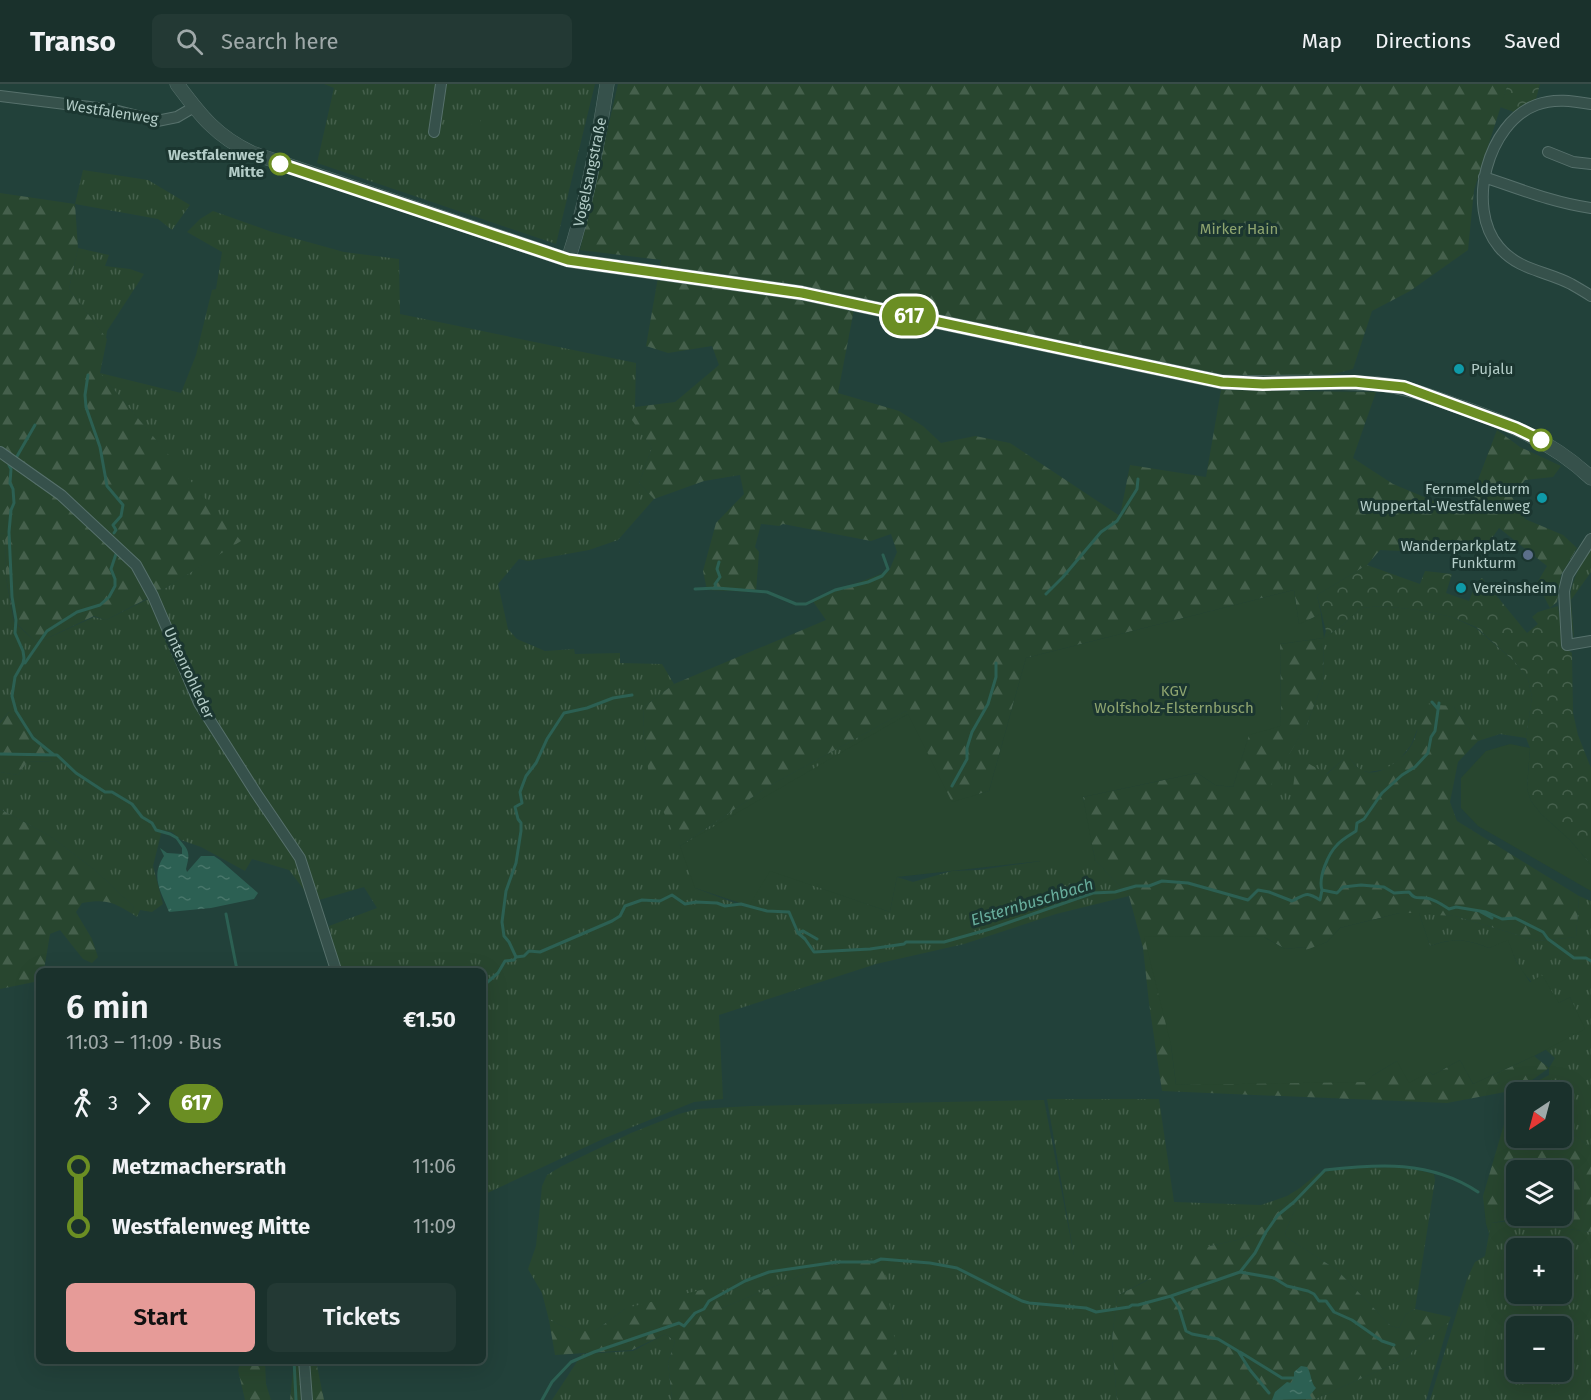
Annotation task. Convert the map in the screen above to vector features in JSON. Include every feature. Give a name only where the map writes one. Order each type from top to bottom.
[{"type":"street","points":[[177,84],[217,132],[252,153],[568,260],[802,293],[1222,382],[1263,384],[1354,382],[1404,387],[1516,428],[1573,461],[1591,478]]},
{"type":"street","points":[[434,132],[441,84]]},
{"type":"street","name":"Vogelsangstraße","points":[[568,260],[581,217],[607,84]]},
{"type":"street","name":"Westfalenweg","points":[[0,96],[114,110],[157,122],[177,117],[194,107]]},
{"type":"street","points":[[1591,104],[1549,101],[1522,112],[1497,141],[1484,177],[1483,192],[1486,221],[1499,247],[1523,267],[1571,284],[1591,296]]},
{"type":"street","points":[[1548,152],[1573,162],[1591,164]]},
{"type":"street","points":[[1484,177],[1568,205],[1591,208]]},
{"type":"street","name":"Untenrohleder","points":[[0,452],[61,495],[136,565],[153,596],[199,703],[300,858],[335,968]]},
{"type":"street","points":[[1591,539],[1568,575],[1563,604],[1567,645],[1591,641]]},
{"type":"street","points":[[304,1364],[307,1400]]},
{"type":"green space","points":[[324,84],[595,84],[556,244],[317,163],[334,88]]},
{"type":"green space","name":"Mirker Hain","points":[[618,84],[1508,84],[1474,190],[1468,250],[1410,291],[1372,311],[1353,369],[1326,376],[1224,375],[856,299],[838,393],[899,411],[923,426],[941,443],[975,436],[1010,443],[1120,516],[1130,465],[1206,477],[1221,390],[1376,392],[1353,458],[1393,484],[1465,514],[1497,430],[1520,447],[1561,466],[1553,477],[1525,480],[1512,497],[1525,519],[1563,535],[1577,548],[1561,575],[1557,602],[1550,608],[1537,583],[1547,566],[1499,528],[1484,550],[1452,541],[1447,553],[1380,550],[1367,565],[1317,595],[1321,614],[1299,625],[1294,590],[1026,658],[989,791],[952,803],[906,711],[769,786],[680,846],[650,784],[643,729],[644,707],[674,684],[826,620],[812,600],[889,571],[897,552],[891,534],[871,541],[783,524],[779,526],[761,524],[755,547],[759,552],[756,592],[707,590],[703,571],[716,523],[744,494],[740,475],[704,481],[654,499],[639,483],[652,448],[629,416],[635,407],[675,402],[719,365],[712,346],[668,353],[646,346],[661,260],[580,250]]},
{"type":"green space","points":[[1508,84],[1540,84],[1536,99],[1514,112],[1500,107]]},
{"type":"green space","points":[[467,112],[478,116],[480,126],[468,122],[465,118]]},
{"type":"green space","points":[[83,170],[148,180],[190,205],[172,230],[158,219],[75,204]]},
{"type":"green space","points":[[0,193],[75,204],[78,248],[69,289],[107,339],[100,373],[241,541],[164,589],[155,591],[150,597],[106,620],[94,616],[37,643],[15,622],[6,578],[5,534],[0,533]]},
{"type":"green space","points":[[213,211],[272,232],[344,252],[399,259],[400,314],[636,363],[635,407],[630,416],[652,448],[639,483],[654,499],[618,540],[589,550],[528,561],[519,559],[498,584],[508,629],[517,639],[545,651],[574,649],[575,654],[620,653],[620,663],[662,664],[674,684],[644,707],[643,729],[646,751],[680,846],[769,786],[906,711],[908,714],[801,783],[792,840],[695,888],[745,907],[770,870],[890,912],[897,877],[913,882],[952,871],[979,870],[1041,861],[1088,831],[1096,861],[1129,896],[1056,914],[964,944],[876,964],[719,1015],[723,1099],[694,1102],[605,1138],[486,1194],[486,968],[339,968],[329,926],[377,908],[364,887],[319,900],[305,857],[200,694],[154,591],[164,589],[240,541],[100,373],[181,393],[196,355],[212,290],[216,289],[222,252],[187,232],[200,219]]},
{"type":"green space","points":[[78,248],[109,255],[105,266],[130,269],[144,274],[107,331],[106,338],[69,289]]},
{"type":"green space","points":[[0,533],[5,534],[6,578],[14,622],[37,643],[94,617],[106,620],[150,598],[206,723],[296,860],[305,891],[289,870],[252,859],[245,871],[201,847],[181,840],[172,832],[162,830],[153,866],[163,904],[152,912],[140,910],[137,917],[131,913],[134,907],[95,870],[50,836],[0,809],[0,772],[18,775],[27,762],[52,761],[47,747],[9,712],[0,722]]},
{"type":"green space","points":[[1591,548],[1591,572],[1571,600],[1574,639],[1570,613],[1571,592],[1578,571]]},
{"type":"green space","points":[[1367,565],[1420,584],[1425,571],[1452,574],[1446,593],[1469,601],[1476,583],[1482,578],[1527,633],[1538,624],[1532,617],[1538,612],[1558,606],[1564,647],[1572,653],[1573,713],[1578,735],[1591,768],[1591,865],[1531,801],[1527,789],[1530,748],[1526,738],[1532,697],[1528,679],[1515,662],[1476,627],[1452,617],[1419,610],[1381,606],[1361,608],[1324,638],[1326,631],[1317,595]]},
{"type":"green space","name":"KGV Wolfsholz-Elsternbusch","points":[[1294,590],[1299,624],[1321,614],[1324,638],[1280,644],[1281,726],[1249,735],[1233,787],[1215,785],[1197,773],[1083,797],[1095,861],[1041,861],[897,877],[890,912],[770,871],[749,906],[695,888],[680,846],[908,714],[952,802],[989,791],[1026,658]]},
{"type":"green space","points":[[1381,606],[1419,610],[1452,617],[1476,628],[1515,662],[1528,679],[1532,697],[1526,738],[1500,734],[1478,741],[1453,706],[1417,730],[1411,745],[1400,759],[1387,769],[1361,771],[1350,759],[1344,759],[1291,804],[1261,800],[1307,724],[1323,682],[1324,638],[1361,608]]},
{"type":"green space","points":[[1324,638],[1323,682],[1307,724],[1262,800],[1291,803],[1297,757],[1327,774],[1344,759],[1350,759],[1366,772],[1388,767],[1402,757],[1411,746],[1424,704],[1453,706],[1478,741],[1458,762],[1450,802],[1457,821],[1579,896],[1576,937],[1538,941],[1455,916],[1400,913],[1340,928],[1327,942],[1306,951],[1305,947],[1285,949],[1264,937],[1171,1045],[1176,1085],[1372,1076],[1397,1061],[1433,1075],[1460,1060],[1473,1084],[1534,1056],[1549,1068],[1532,1080],[1506,1082],[1505,1092],[1447,1103],[1162,1091],[1143,948],[1129,896],[1096,861],[1088,831],[1083,797],[1197,773],[1215,785],[1233,787],[1249,734],[1281,725],[1280,644]]},
{"type":"green space","points":[[9,712],[47,747],[52,761],[27,762],[18,775],[0,772],[0,723]]},
{"type":"green space","points":[[1510,744],[1530,748],[1527,789],[1531,801],[1591,865],[1591,891],[1478,826],[1461,808],[1461,778],[1486,751]]},
{"type":"green space","points":[[0,809],[50,836],[95,870],[134,907],[131,913],[108,902],[82,903],[76,912],[92,939],[98,957],[92,963],[83,959],[60,930],[50,934],[44,968],[36,968],[36,982],[0,989]]},
{"type":"green space","points":[[1579,896],[1591,901],[1591,1148],[1572,1133],[1572,1082],[1547,1082],[1549,1068],[1555,1058],[1545,1049],[1584,1029],[1570,997],[1559,1003],[1533,983],[1517,962],[1508,941],[1489,948],[1459,941],[1430,946],[1419,913],[1455,916],[1538,941],[1576,937]]},
{"type":"green space","points":[[1400,913],[1419,913],[1430,946],[1460,941],[1489,948],[1508,940],[1516,961],[1530,982],[1542,975],[1559,1003],[1570,997],[1585,1029],[1473,1084],[1460,1060],[1433,1075],[1430,1072],[1409,1083],[1397,1061],[1372,1076],[1367,1082],[1176,1085],[1171,1045],[1144,936],[1264,937],[1285,949],[1305,947],[1306,950],[1327,942],[1340,928]]},
{"type":"green space","points":[[1549,1075],[1547,1082],[1536,1082]]},
{"type":"green space","points":[[1047,1099],[1159,1099],[1174,1202],[1261,1205],[1287,1196],[1317,1174],[1340,1168],[1406,1167],[1434,1174],[1435,1180],[1415,1309],[1406,1314],[1399,1328],[1391,1326],[1337,1270],[1286,1237],[1285,1233],[1296,1207],[1287,1202],[1268,1222],[1252,1234],[1210,1246],[1117,1296],[1112,1340],[1117,1400],[903,1400],[882,1258],[824,1266],[722,1308],[626,1308],[595,1331],[573,1331],[549,1320],[542,1293],[528,1269],[536,1246],[542,1186],[547,1175],[631,1133],[679,1114],[698,1109],[751,1106],[1044,1100],[1075,1261]]},
{"type":"green space","points":[[1506,1118],[1506,1148],[1572,1148],[1572,1133],[1591,1148],[1591,1232],[1554,1226],[1572,1226],[1572,1160],[1506,1160],[1506,1220],[1491,1223],[1489,1233],[1483,1196]]},
{"type":"green space","points":[[1287,1202],[1296,1207],[1285,1233],[1286,1237],[1337,1270],[1391,1326],[1399,1328],[1406,1314],[1415,1309],[1451,1317],[1449,1322],[1412,1351],[1409,1357],[1313,1400],[1117,1400],[1112,1340],[1117,1296],[1146,1281],[1181,1256],[1252,1234],[1268,1222]]},
{"type":"green space","points":[[1506,1221],[1506,1226],[1554,1226],[1591,1232],[1591,1400],[1430,1400],[1467,1279],[1475,1262],[1485,1256],[1491,1223]]},
{"type":"green space","points":[[883,1258],[903,1400],[672,1400],[668,1363],[675,1341],[665,1334],[632,1350],[555,1355],[549,1320],[573,1331],[595,1331],[626,1308],[709,1288],[722,1308],[824,1266]]},
{"type":"green space","points":[[1449,1322],[1426,1400],[1313,1400],[1409,1357],[1412,1351]]},
{"type":"green space","points":[[665,1334],[675,1341],[668,1363],[672,1400],[552,1400],[582,1354],[633,1351]]},
{"type":"green space","points":[[240,1364],[265,1364],[266,1384],[271,1400],[245,1400],[238,1370]]},
{"type":"green space","points":[[294,1364],[317,1364],[324,1400],[290,1400]]},
{"type":"water","points":[[178,838],[188,852],[187,872],[201,856],[214,856],[258,893],[254,899],[211,908],[169,912],[157,877],[164,856],[160,848],[167,853],[182,854],[182,848],[176,839]]},
{"type":"water","points":[[1301,1366],[1307,1367],[1316,1388],[1310,1395],[1312,1399],[1272,1400],[1275,1392],[1287,1382],[1291,1383],[1294,1372]]},
{"type":"waterway","points":[[88,375],[86,407],[100,447],[107,486],[123,505],[121,516],[113,525],[116,530],[114,533]]},
{"type":"waterway","points":[[16,458],[35,425]]},
{"type":"waterway","points":[[9,465],[14,503],[9,532],[12,597],[16,620],[15,633],[24,658],[15,677],[12,696],[16,711],[33,738],[54,755]]},
{"type":"waterway","points":[[1046,594],[1101,532],[1117,521],[1137,489],[1138,479]]},
{"type":"waterway","points":[[25,663],[47,631],[77,612],[100,605],[109,597],[115,586],[111,569],[116,554]]},
{"type":"waterway","points":[[695,589],[717,588],[767,592],[796,604],[806,604],[835,590],[882,576],[888,569],[883,555]]},
{"type":"waterway","points":[[716,587],[715,584],[720,577],[717,569],[719,562]]},
{"type":"waterway","points":[[952,786],[967,759],[967,748],[972,732],[988,704],[996,677],[996,663]]},
{"type":"waterway","points":[[516,957],[504,936],[502,922],[506,891],[516,863],[521,831],[521,823],[515,807],[522,803],[520,792],[526,776],[536,763],[547,739],[564,713],[587,708],[613,698],[632,695]]},
{"type":"waterway","points":[[1432,702],[1438,709]]},
{"type":"waterway","points":[[1322,890],[1323,873],[1334,849],[1356,831],[1357,823],[1364,819],[1382,793],[1415,767],[1428,753],[1431,737],[1435,731],[1439,703]]},
{"type":"waterway","points":[[0,754],[57,755],[76,773],[105,792],[112,792],[132,804],[142,817],[152,823],[156,830],[177,838]]},
{"type":"waterway","name":"Elsternbuschbach","points":[[486,983],[498,973],[505,961],[524,956],[529,951],[540,952],[612,921],[620,916],[625,906],[642,900],[660,901],[672,895],[685,904],[696,902],[717,903],[725,906],[741,904],[767,911],[789,912],[798,933],[814,952],[870,949],[906,942],[944,942],[990,929],[1093,893],[1115,892],[1136,886],[1149,886],[1162,881],[1188,883],[1248,900],[1258,890],[1292,901],[1306,894],[1320,900],[1322,890],[1337,893],[1343,887],[1361,885],[1384,887],[1394,893],[1409,892],[1415,897],[1438,902],[1449,909],[1456,907],[1486,912],[1502,919],[1515,918],[1543,932],[1548,939],[1574,958],[1586,958],[1591,961]]},
{"type":"waterway","name":"Elsternbuschbach","points":[[1481,912],[1492,918]]},
{"type":"waterway","points":[[226,914],[237,968]]},
{"type":"waterway","points":[[798,933],[803,931],[817,939]]},
{"type":"waterway","points":[[542,1400],[552,1382],[571,1362],[679,1323],[684,1326],[695,1313],[704,1309],[709,1301],[745,1281],[769,1272],[837,1262],[874,1262],[881,1259],[930,1263],[957,1268],[1022,1301],[1086,1308],[1096,1312],[1129,1307],[1171,1296],[1240,1272],[1255,1253],[1278,1215],[1325,1170],[1365,1166],[1422,1169],[1441,1174],[1478,1192]]},
{"type":"waterway","points":[[1240,1272],[1274,1278],[1287,1286],[1308,1291],[1314,1294],[1319,1301],[1326,1301],[1334,1312],[1352,1320],[1382,1341],[1394,1345]]},
{"type":"waterway","points":[[1171,1296],[1179,1308],[1186,1331],[1218,1339],[1238,1351],[1269,1393]]},
{"type":"waterway","points":[[1240,1352],[1282,1378],[1294,1378]]},
{"type":"waterway","points":[[294,1364],[296,1400]]},
{"type":"bus line","name":"617","points":[[280,164],[568,260],[802,293],[1222,382],[1263,384],[1354,382],[1404,387],[1516,428],[1541,440]]},
{"type":"place","name":"Westfalenweg Mitte","points":[[280,164]]},
{"type":"place","name":"Pujalu","points":[[1459,369]]},
{"type":"place","name":"Fernmeldeturm Wuppertal-Westfalenweg","points":[[1542,498]]},
{"type":"place","name":"Wanderparkplatz Funkturm","points":[[1528,555]]},
{"type":"place","name":"Vereinsheim","points":[[1461,588]]}]
